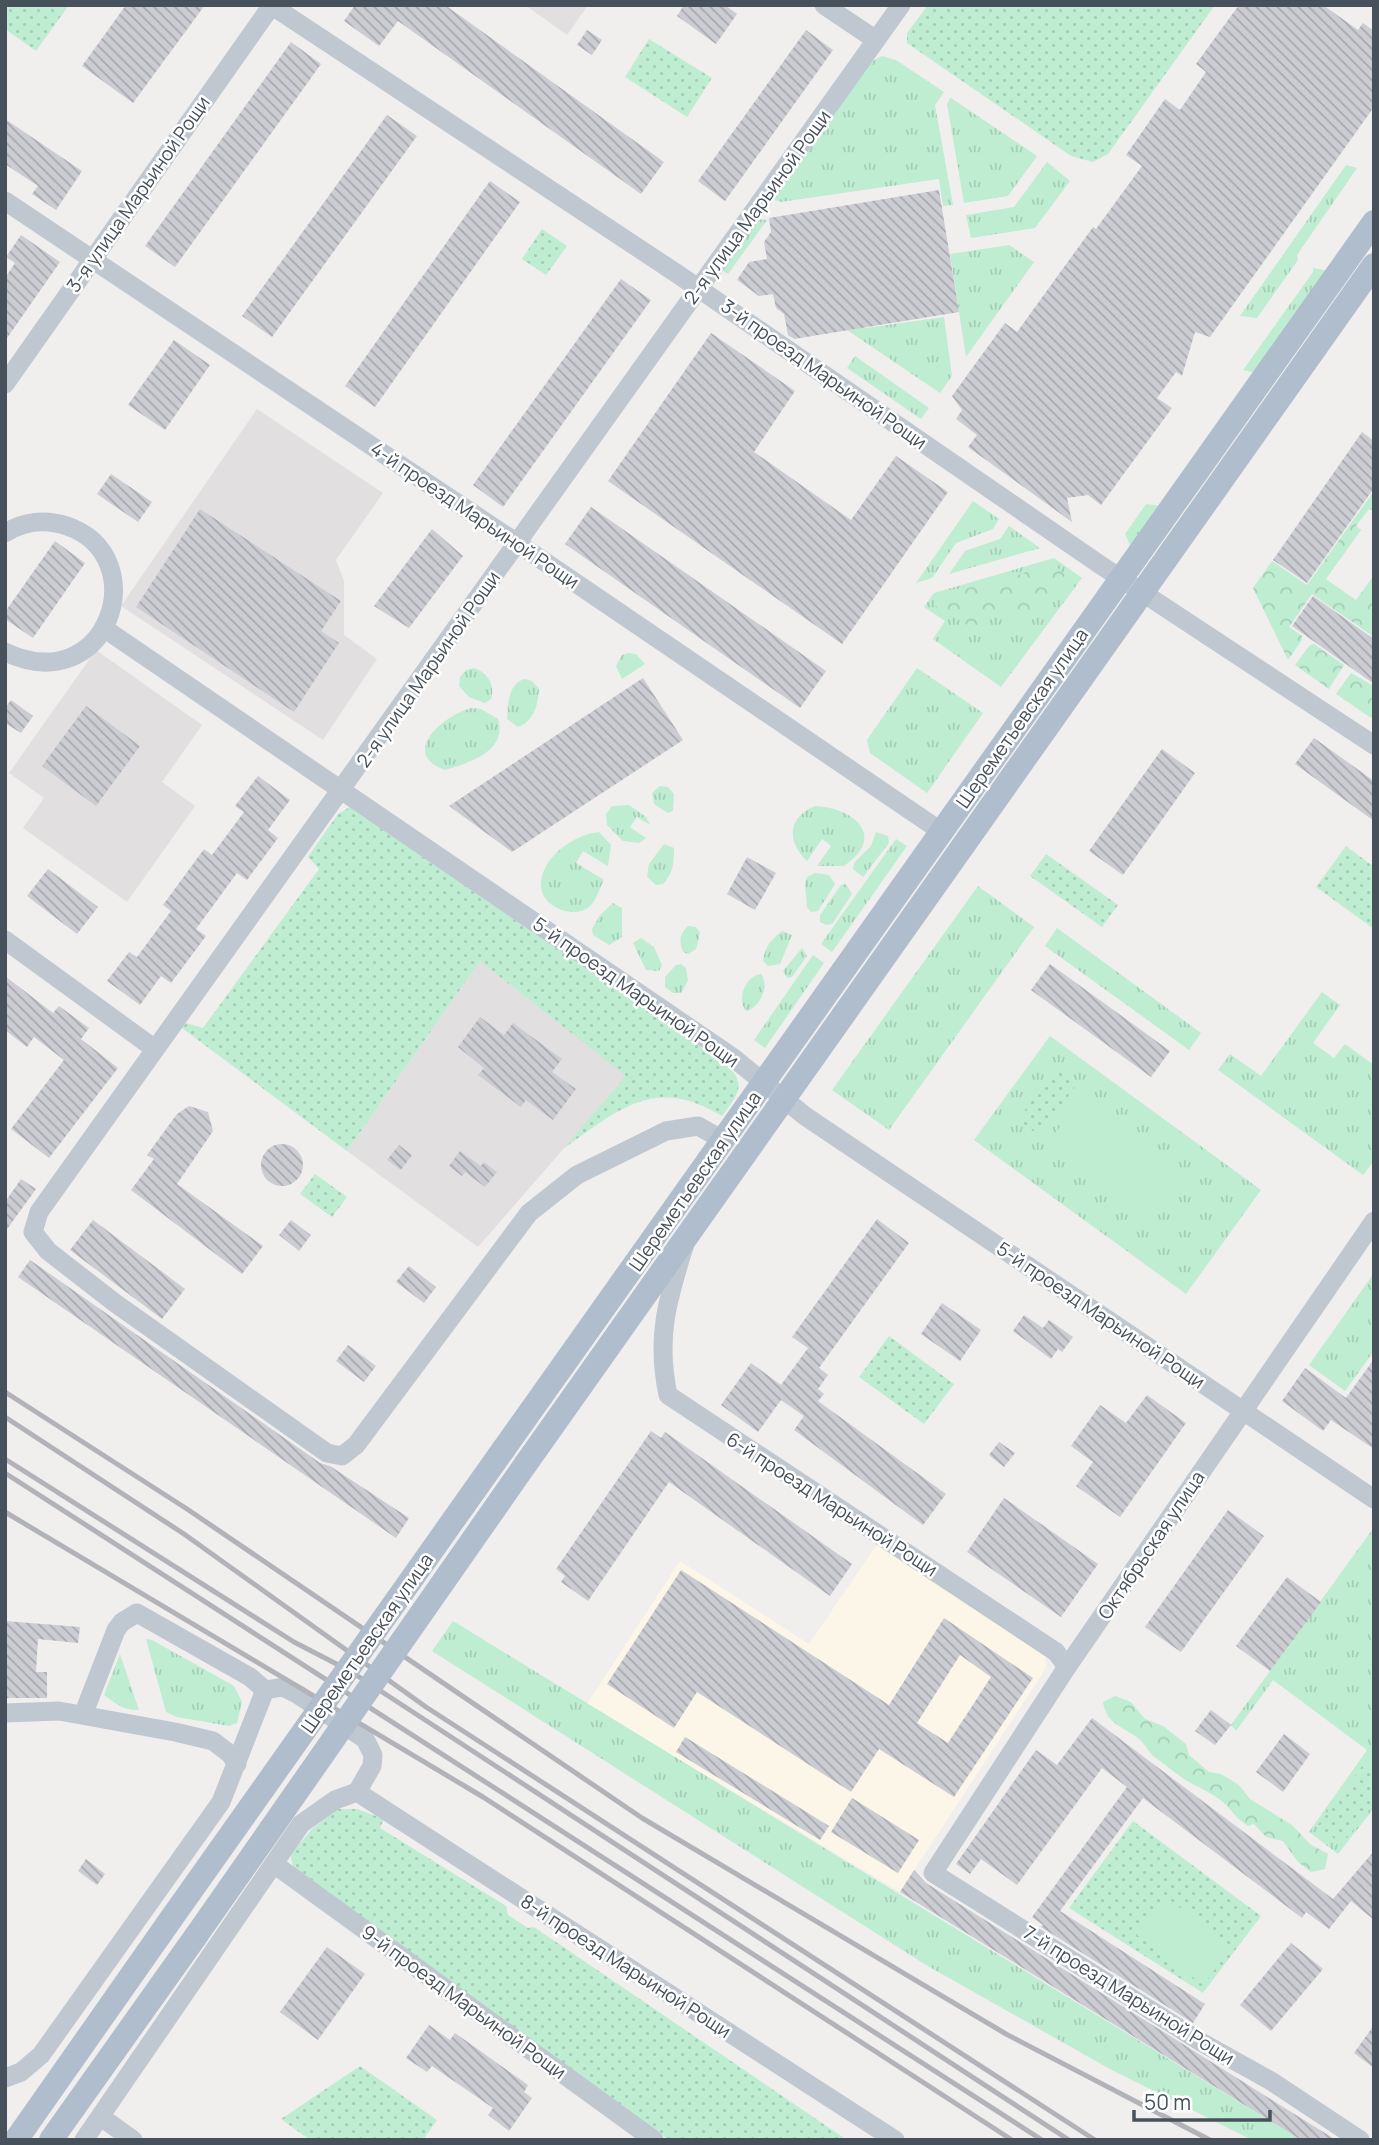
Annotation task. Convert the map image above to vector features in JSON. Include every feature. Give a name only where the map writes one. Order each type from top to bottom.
[{"type":"main road","name":"Шереметьевская улица","points":[[51,2140],[783,1100],[1132,586],[1374,222]]},
{"type":"main road","name":"Шереметьевская улица","points":[[16,2140],[942,832],[1374,265]]},
{"type":"street","name":"3-я улица Марьиной Рощи","points":[[5,384],[272,5]]},
{"type":"street","name":"3-й проезд Марьиной Рощи","points":[[272,5],[698,288],[1132,586],[1374,746]]},
{"type":"street","points":[[824,5],[876,40]]},
{"type":"street","name":"2-я улица Марьиной Рощи","points":[[723,1140],[698,1126],[666,1131],[578,1175],[529,1213],[356,1445],[342,1456],[327,1453],[115,1303],[48,1251],[33,1232],[39,1212],[901,5]]},
{"type":"street","name":"4-й проезд Марьиной Рощи","points":[[5,201],[517,543],[942,832]]},
{"type":"street","points":[[5,533],[35,521],[57,522],[77,529],[94,542],[111,568],[115,599],[105,629],[90,647],[70,659],[47,664],[24,661],[5,652]]},
{"type":"street","name":"5-й проезд Марьиной Рощи","points":[[105,629],[731,1056],[783,1100],[1374,1499]]},
{"type":"street","points":[[5,940],[155,1049]]},
{"type":"street","name":"Октябрьская улица","points":[[933,1873],[1067,1667],[1374,1221]]},
{"type":"street","name":"6-й проезд Марьиной Рощи","points":[[687,1238],[665,1306],[661,1361],[668,1395],[1056,1652],[1067,1667]]},
{"type":"street","points":[[83,1715],[116,1630],[122,1622],[137,1613],[250,1677],[265,1690]]},
{"type":"street","points":[[84,2140],[302,1824],[335,1800],[357,1792],[372,1766],[373,1755],[365,1739],[283,1687],[265,1690]]},
{"type":"street","points":[[5,2078],[21,2072],[41,2055],[221,1802],[256,1706],[265,1690]]},
{"type":"street","points":[[5,1713],[59,1711],[213,1741],[230,1754],[237,1764]]},
{"type":"street","name":"8-й проезд Марьиной Рощи","points":[[357,1792],[895,2140]]},
{"type":"street","name":"9-й проезд Марьиной Рощи","points":[[274,1864],[654,2140]]},
{"type":"street","name":"7-й проезд Марьиной Рощи","points":[[933,1873],[1201,2042],[1271,2081],[1360,2140]]},
{"type":"street","points":[[101,2117],[134,2140]]},
{"type":"shaded area","points":[[525,5],[588,5],[567,35]]},
{"type":"shaded area","points":[[257,409],[383,493],[336,560],[344,581],[344,635],[377,659],[323,740],[121,606]]},
{"type":"shaded area","points":[[96,650],[202,725],[162,782],[195,806],[127,902],[23,828],[44,798],[9,773]]},
{"type":"shaded area","points":[[480,961],[627,1076],[478,1247],[347,1151]]},
{"type":"shaded area","points":[[878,1543],[1045,1652],[1046,1668],[900,1892],[587,1704],[680,1561],[809,1644]]},
{"type":"green space","points":[[9,5],[69,5],[36,51],[5,29],[5,11]]},
{"type":"green space","points":[[928,5],[1215,5],[1108,154],[1093,162],[1071,156],[907,43],[907,33]]},
{"type":"green space","points":[[649,39],[712,78],[687,117],[625,77]]},
{"type":"green space","points":[[882,56],[896,60],[944,92],[935,105],[953,205],[943,206],[939,179],[781,202],[772,199],[871,62]]},
{"type":"green space","points":[[951,98],[1037,156],[1008,196],[964,203],[947,104]]},
{"type":"green space","points":[[1047,162],[1070,181],[1035,228],[971,238],[966,215],[1014,207]]},
{"type":"green space","points":[[1346,165],[1357,168],[1297,255],[1298,260],[1257,318],[1240,316]]},
{"type":"green space","points":[[759,219],[767,220],[728,274],[722,270]]},
{"type":"green space","points":[[542,229],[567,246],[546,275],[522,259]]},
{"type":"green space","points":[[1009,245],[1034,262],[966,357],[950,254]]},
{"type":"green space","points":[[1313,268],[1328,271],[1256,373],[1243,370],[1313,272]]},
{"type":"green space","points":[[823,299],[866,328],[944,317],[952,376],[940,393],[816,309]]},
{"type":"green space","points":[[855,356],[929,408],[921,419],[847,368]]},
{"type":"green space","points":[[1374,491],[1374,511],[1369,509],[1356,526],[1361,530],[1326,579],[1356,600],[1374,575],[1374,637],[1312,594],[1289,627],[1302,636],[1302,640],[1288,660],[1253,588],[1272,561],[1307,585]]},
{"type":"green space","points":[[973,501],[999,519],[993,529],[956,543],[932,578],[916,583]]},
{"type":"green space","points":[[1146,504],[1161,506],[1130,545],[1125,534]]},
{"type":"green space","points":[[1009,526],[1040,548],[949,574],[965,551],[1000,539]]},
{"type":"green space","points":[[1054,558],[1082,578],[1001,687],[933,639],[945,621],[924,607],[934,593]]},
{"type":"green space","points":[[1055,565],[1065,575],[1034,617],[1004,609],[985,623],[972,628],[934,605],[946,591],[1006,580],[1041,566]]},
{"type":"green space","points":[[1314,644],[1344,665],[1329,689],[1295,665],[1310,645]]},
{"type":"green space","points":[[636,654],[645,664],[622,679],[616,666],[622,655]]},
{"type":"green space","points":[[474,668],[483,673],[491,684],[491,699],[485,703],[469,697],[459,686],[460,677],[466,670]]},
{"type":"green space","points":[[917,668],[983,713],[927,793],[870,753],[867,740]]},
{"type":"green space","points":[[1351,673],[1374,686],[1374,713],[1371,718],[1336,694]]},
{"type":"green space","points":[[525,679],[532,681],[539,689],[531,717],[518,727],[507,719],[509,701],[515,685]]},
{"type":"green space","points":[[472,708],[481,709],[498,719],[500,730],[492,747],[465,764],[445,770],[432,763],[426,754],[426,744],[431,735],[450,718]]},
{"type":"green space","points":[[660,786],[668,787],[674,794],[673,811],[668,813],[654,804],[652,793]]},
{"type":"green space","points":[[629,805],[646,817],[650,825],[637,817],[630,827],[646,838],[639,843],[623,841],[607,825],[606,814],[612,806]]},
{"type":"green space","points":[[815,806],[842,812],[861,826],[863,845],[857,855],[844,866],[817,866],[831,846],[822,839],[807,861],[796,846],[793,838],[795,823],[799,816]]},
{"type":"green space","points":[[350,807],[725,1064],[739,1084],[736,1096],[722,1116],[698,1104],[677,1098],[657,1098],[620,1110],[563,1149],[626,1076],[480,961],[347,1151],[182,1028],[186,1023],[203,1028],[319,869],[308,857],[338,814]]},
{"type":"green space","points":[[599,832],[611,845],[608,866],[583,851],[576,863],[604,880],[594,902],[578,912],[554,907],[543,895],[541,887],[546,867],[569,843]]},
{"type":"green space","points":[[876,832],[888,836],[889,843],[863,877],[853,869],[854,863],[871,846]]},
{"type":"green space","points":[[896,839],[907,846],[832,952],[821,944]]},
{"type":"green space","points":[[664,844],[674,848],[673,863],[663,884],[656,885],[647,877],[649,864]]},
{"type":"green space","points":[[1346,846],[1374,867],[1374,929],[1316,887]]},
{"type":"green space","points":[[1046,854],[1118,905],[1102,927],[1030,876]]},
{"type":"green space","points":[[815,873],[829,875],[835,884],[818,911],[811,912],[807,907],[805,884],[807,877]]},
{"type":"green space","points":[[846,884],[852,894],[832,924],[820,922],[820,915],[841,885]]},
{"type":"green space","points":[[978,886],[1034,927],[889,1130],[832,1090]]},
{"type":"green space","points":[[613,903],[622,908],[622,937],[609,945],[593,935],[592,929],[600,915]]},
{"type":"green space","points":[[688,926],[696,927],[700,933],[696,949],[688,954],[683,952],[680,941]]},
{"type":"green space","points":[[1057,928],[1201,1033],[1189,1050],[1045,946]]},
{"type":"green space","points":[[782,931],[792,935],[780,964],[768,966],[763,961],[765,951]]},
{"type":"green space","points":[[641,938],[654,947],[662,965],[659,971],[646,970],[633,943]]},
{"type":"green space","points":[[802,948],[807,956],[792,977],[787,978],[783,971]]},
{"type":"green space","points":[[813,955],[824,963],[765,1048],[754,1040]]},
{"type":"green space","points":[[681,964],[686,968],[688,981],[681,993],[673,993],[665,987],[665,977],[676,965]]},
{"type":"green space","points":[[761,974],[764,979],[762,996],[756,1006],[746,1011],[742,1000],[744,988],[751,979]]},
{"type":"green space","points":[[1322,992],[1340,1005],[1313,1043],[1334,1058],[1345,1044],[1374,1065],[1374,1161],[1363,1175],[1218,1070],[1230,1054],[1261,1076]]},
{"type":"green space","points":[[1050,1036],[1261,1190],[1186,1294],[974,1140]]},
{"type":"green space","points":[[1055,1068],[1077,1084],[1040,1136],[1018,1120]]},
{"type":"green space","points":[[1080,1100],[1181,1172],[1150,1215],[1048,1143]]},
{"type":"green space","points":[[315,1174],[347,1197],[332,1217],[300,1194]]},
{"type":"green space","points":[[1374,1273],[1374,1351],[1345,1391],[1309,1365]]},
{"type":"green space","points":[[889,1336],[954,1384],[924,1424],[859,1377]]},
{"type":"green space","points":[[1372,1530],[1374,1808],[1338,1854],[1309,1832],[1367,1750],[1273,1680],[1236,1731],[1231,1725]]},
{"type":"green space","points":[[453,1621],[1301,2140],[1252,2140],[1110,2069],[926,1965],[432,1651]]},
{"type":"green space","points":[[146,1639],[234,1686],[242,1702],[237,1723],[229,1726],[177,1717],[166,1712]]},
{"type":"green space","points":[[120,1654],[139,1710],[124,1708],[104,1695]]},
{"type":"green space","points":[[1115,1696],[1131,1702],[1145,1719],[1163,1726],[1186,1744],[1189,1755],[1209,1772],[1221,1774],[1239,1785],[1250,1799],[1292,1825],[1310,1844],[1328,1854],[1325,1869],[1311,1872],[1298,1862],[1283,1841],[1266,1837],[1254,1824],[1248,1826],[1221,1800],[1184,1779],[1153,1756],[1139,1739],[1108,1715],[1103,1702]]},
{"type":"green space","points":[[1363,1765],[1374,1773],[1374,1803],[1342,1844],[1317,1826]]},
{"type":"green space","points":[[337,1809],[357,1809],[384,1819],[380,1828],[506,1906],[508,1915],[528,1928],[534,1927],[847,2140],[669,2140],[293,1869],[291,1854],[312,1829]]},
{"type":"green space","points":[[1133,1821],[1261,1916],[1203,1993],[1069,1908]]},
{"type":"green space","points":[[1166,1897],[1232,1947],[1203,1985],[1137,1935]]},
{"type":"green space","points":[[360,2066],[437,2120],[423,2140],[310,2140],[281,2119]]},
{"type":"building","points":[[126,5],[205,5],[133,103],[82,66]]},
{"type":"building","points":[[355,5],[445,5],[664,162],[641,194],[398,21],[379,46],[344,21]]},
{"type":"building","points":[[684,5],[725,5],[737,14],[716,44],[677,16]]},
{"type":"building","points":[[1239,5],[1323,5],[1358,30],[1363,23],[1374,31],[1374,107],[1210,337],[1195,332],[1182,376],[1176,372],[1157,398],[1172,408],[1101,505],[1088,495],[1067,498],[1072,522],[968,447],[977,435],[956,419],[962,410],[952,396],[1005,323],[1017,332],[1093,227],[1096,229],[1142,166],[1126,155],[1165,99],[1180,110],[1206,72],[1196,64]]},
{"type":"building","points":[[587,30],[602,40],[592,55],[577,45]]},
{"type":"building","points":[[806,30],[833,50],[725,201],[698,181]]},
{"type":"building","points":[[291,42],[321,64],[175,267],[145,246]]},
{"type":"building","points":[[387,115],[417,136],[272,337],[242,316]]},
{"type":"building","points":[[5,119],[82,171],[56,210],[32,194],[38,186],[5,164]]},
{"type":"building","points":[[490,181],[520,202],[375,407],[345,386]]},
{"type":"building","points":[[939,190],[959,312],[794,339],[788,335],[784,314],[776,308],[773,294],[759,296],[737,280],[749,262],[767,259],[764,242],[771,232],[769,218]]},
{"type":"building","points":[[21,235],[60,262],[5,341],[5,278],[15,263],[6,257]]},
{"type":"building","points":[[621,279],[651,300],[503,507],[473,485]]},
{"type":"building","points":[[711,333],[795,391],[754,452],[851,520],[896,456],[948,492],[842,644],[608,481]]},
{"type":"building","points":[[174,340],[210,365],[165,430],[128,405]]},
{"type":"building","points":[[1362,432],[1374,441],[1374,488],[1307,583],[1273,560]]},
{"type":"building","points":[[111,474],[152,502],[138,522],[97,494]]},
{"type":"building","points":[[591,507],[826,671],[800,708],[565,544]]},
{"type":"building","points":[[200,509],[341,601],[321,631],[339,643],[294,712],[136,607]]},
{"type":"building","points":[[432,529],[463,556],[409,628],[374,606]]},
{"type":"building","points":[[55,541],[85,563],[33,638],[5,619],[5,612]]},
{"type":"building","points":[[1313,596],[1374,639],[1374,684],[1292,626]]},
{"type":"building","points":[[643,678],[683,740],[512,852],[449,806]]},
{"type":"building","points":[[11,700],[33,716],[21,733],[5,723],[5,708]]},
{"type":"building","points":[[86,706],[140,746],[96,806],[42,766]]},
{"type":"building","points":[[1314,738],[1374,781],[1374,821],[1295,764]]},
{"type":"building","points":[[1162,749],[1195,773],[1123,875],[1089,851]]},
{"type":"building","points":[[258,776],[290,800],[268,830],[278,838],[247,880],[237,873],[196,929],[206,936],[171,983],[161,976],[140,1005],[107,981],[129,952],[137,957],[171,911],[163,905],[204,849],[212,855],[244,812],[235,806]]},
{"type":"building","points":[[747,857],[776,873],[755,910],[727,894]]},
{"type":"building","points":[[48,869],[98,907],[77,934],[27,896]]},
{"type":"building","points":[[1050,964],[1170,1051],[1151,1077],[1031,990]]},
{"type":"building","points":[[5,976],[53,1013],[59,1006],[89,1028],[81,1039],[118,1068],[49,1158],[11,1129],[64,1060],[34,1037],[27,1047],[5,1030]]},
{"type":"building","points":[[480,1017],[504,1035],[513,1023],[562,1059],[552,1072],[576,1089],[553,1120],[526,1100],[521,1107],[478,1075],[484,1068],[458,1047]]},
{"type":"building","points":[[189,1106],[208,1112],[213,1131],[177,1184],[263,1246],[242,1274],[131,1190],[154,1159],[147,1155],[177,1114]]},
{"type":"building","points":[[282,1144],[297,1150],[303,1165],[297,1180],[282,1186],[267,1180],[261,1165],[267,1150]]},
{"type":"building","points":[[399,1145],[412,1155],[401,1170],[387,1160]]},
{"type":"building","points":[[460,1151],[481,1166],[484,1162],[497,1172],[485,1187],[465,1172],[462,1176],[449,1166]]},
{"type":"building","points":[[21,1179],[36,1189],[5,1232],[5,1202]]},
{"type":"building","points":[[877,1219],[909,1243],[819,1368],[828,1375],[818,1389],[824,1394],[818,1401],[946,1494],[923,1525],[794,1430],[804,1416],[781,1400],[758,1432],[721,1405],[751,1363],[781,1385],[808,1348],[792,1337]]},
{"type":"building","points":[[93,1220],[185,1289],[162,1319],[70,1250]]},
{"type":"building","points":[[291,1220],[311,1235],[299,1251],[279,1235]]},
{"type":"building","points":[[30,1260],[320,1463],[330,1466],[409,1518],[396,1538],[18,1277]]},
{"type":"building","points":[[409,1266],[436,1287],[424,1303],[396,1282]]},
{"type":"building","points":[[942,1303],[981,1330],[960,1361],[921,1334]]},
{"type":"building","points":[[1024,1315],[1043,1328],[1049,1320],[1073,1337],[1062,1352],[1058,1349],[1051,1359],[1013,1331]]},
{"type":"building","points":[[348,1345],[376,1366],[364,1382],[336,1361]]},
{"type":"building","points":[[1374,1359],[1374,1449],[1331,1420],[1323,1431],[1282,1401],[1305,1368],[1346,1398]]},
{"type":"building","points":[[1147,1395],[1186,1423],[1120,1517],[1076,1486],[1093,1462],[1071,1446],[1100,1405],[1126,1423]]},
{"type":"building","points":[[651,1431],[661,1438],[665,1432],[852,1564],[830,1596],[669,1482],[588,1601],[561,1582],[565,1576],[556,1569]]},
{"type":"building","points":[[999,1442],[1015,1453],[1004,1467],[989,1455]]},
{"type":"building","points":[[1004,1498],[1098,1564],[1061,1617],[967,1552]]},
{"type":"building","points":[[1228,1510],[1264,1536],[1181,1652],[1145,1627]]},
{"type":"building","points":[[681,1570],[889,1705],[944,1618],[1033,1678],[954,1797],[879,1749],[851,1792],[697,1692],[674,1728],[607,1684]],"holes":[[[960,1655],[991,1677],[948,1743],[917,1723]]]},
{"type":"building","points":[[1287,1577],[1321,1602],[1270,1671],[1236,1646]]},
{"type":"building","points":[[5,1621],[80,1627],[78,1643],[38,1639],[36,1672],[47,1672],[47,1698],[7,1698]]},
{"type":"building","points":[[1211,1710],[1231,1725],[1215,1745],[1195,1731]]},
{"type":"building","points":[[1092,1718],[1333,1899],[1374,1851],[1374,1920],[1351,1901],[1329,1929],[1306,1912],[1302,1918],[1143,1798],[1060,1911],[1205,2004],[1193,2023],[1041,1927],[1043,1925],[1032,1917],[1127,1787],[1102,1768],[1017,1885],[981,1859],[970,1874],[956,1864],[1036,1750],[1057,1765]]},
{"type":"building","points":[[1284,1734],[1310,1754],[1283,1792],[1256,1772]]},
{"type":"building","points":[[685,1737],[829,1826],[820,1840],[676,1752]]},
{"type":"building","points":[[852,1798],[919,1840],[898,1873],[831,1832]]},
{"type":"building","points":[[86,1859],[105,1874],[97,1885],[78,1871]]},
{"type":"building","points":[[914,1870],[926,1883],[1336,2140],[1301,2140],[900,1892]]},
{"type":"building","points":[[1291,1943],[1323,1969],[1271,2031],[1240,2005]]},
{"type":"building","points":[[327,1947],[365,1974],[318,2040],[280,2012]]},
{"type":"building","points":[[429,2025],[450,2040],[455,2033],[528,2085],[524,2092],[532,2098],[509,2131],[488,2115],[493,2108],[432,2066],[427,2072],[406,2058]]},
{"type":"building","points":[[1374,2025],[1374,2068],[1354,2053]]},
{"type":"railway","points":[[5,1392],[187,1509],[642,1818],[1006,2034],[1210,2140]]},
{"type":"railway","points":[[5,1417],[184,1534],[426,1707],[1095,2140]]},
{"type":"railway","points":[[5,1459],[294,1642],[350,1671],[1069,2140]]},
{"type":"railway","points":[[5,1473],[1042,2140]]},
{"type":"railway","points":[[5,1512],[483,1797],[1012,2140]]}]
